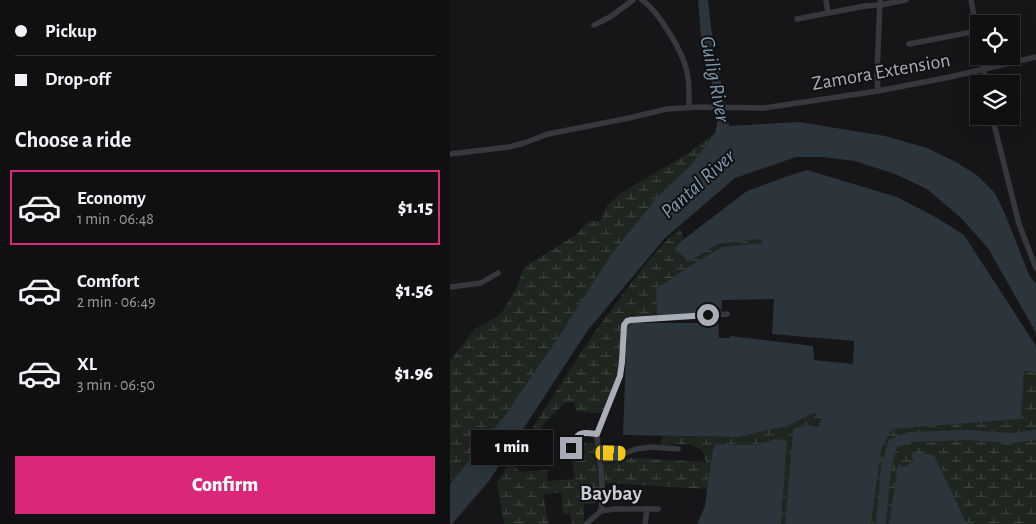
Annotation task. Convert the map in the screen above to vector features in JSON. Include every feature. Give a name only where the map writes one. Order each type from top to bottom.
[{"type":"street","points":[[594,25],[610,17],[634,0]]},
{"type":"street","points":[[642,0],[659,18],[684,61],[688,79],[689,107]]},
{"type":"street","points":[[826,0],[828,13]]},
{"type":"street","points":[[797,20],[880,3],[906,0]]},
{"type":"street","points":[[971,0],[974,15]]},
{"type":"street","points":[[878,91],[880,3]]},
{"type":"street","points":[[909,44],[970,32]]},
{"type":"street","name":"Zamora Extension","points":[[450,154],[509,147],[555,132],[667,109],[689,107],[764,108],[878,91],[1036,57]]},
{"type":"street","points":[[983,65],[985,75]]},
{"type":"street","points":[[994,125],[1019,224],[1036,268]]},
{"type":"street","points":[[450,288],[481,283],[498,273]]},
{"type":"street","points":[[601,511],[603,502],[597,434],[620,376],[624,325],[627,321],[631,320],[726,314]]},
{"type":"street","points":[[571,448],[578,434],[597,434]]},
{"type":"street","points":[[599,453],[622,454],[636,449],[653,447],[678,449]]},
{"type":"street","points":[[586,524],[601,511],[615,509],[658,509]]},
{"type":"street","points":[[645,524],[647,509]]},
{"type":"green space","points":[[715,133],[691,165],[658,196],[612,253],[508,411],[450,483],[450,361],[475,329],[501,314],[518,285],[523,268],[577,234],[588,221],[600,221],[607,206],[621,193],[687,154]]},
{"type":"green space","points":[[680,229],[684,239],[676,248],[688,262],[720,243],[761,239],[762,244],[722,247],[656,289],[657,317],[626,318],[622,321],[617,375],[603,412],[576,411],[574,403],[567,402],[545,423],[514,465],[520,472],[548,470],[547,481],[574,479],[572,451],[579,448],[580,442],[595,443],[600,502],[584,505],[584,524],[572,524],[570,513],[563,514],[561,492],[543,495],[549,524],[504,524],[497,482],[594,333],[645,265],[666,241]]},
{"type":"green space","points":[[1024,371],[1036,372],[1036,524],[967,524],[934,455],[911,453],[913,461],[904,468],[898,465],[889,524],[871,524],[882,446],[893,429],[1021,419]]},
{"type":"green space","points":[[814,413],[821,418],[818,427],[806,425],[793,429],[785,524],[781,524],[787,441],[775,439],[755,445],[716,444],[711,460],[707,489],[603,483],[602,456],[706,462],[702,450],[689,444],[661,445],[662,436],[739,437],[790,425]]},
{"type":"water","points":[[698,0],[708,0],[715,59],[729,126],[799,122],[885,136],[927,148],[956,162],[978,176],[995,193],[1030,277],[1036,283],[1036,333],[988,248],[960,217],[927,189],[895,174],[855,161],[822,157],[796,157],[735,178],[665,238],[588,330],[489,481],[450,524],[450,484],[508,411],[612,253],[658,196],[691,165],[715,133],[718,119],[716,99],[701,36]]},
{"type":"water","points":[[807,170],[897,197],[939,219],[964,235],[1036,346],[1036,372],[1024,371],[1021,419],[893,429],[882,446],[871,524],[785,524],[793,429],[806,425],[818,427],[821,419],[814,413],[790,425],[739,437],[623,435],[627,327],[633,323],[718,323],[719,338],[730,338],[730,336],[813,346],[814,360],[853,364],[854,341],[772,334],[774,299],[722,300],[721,313],[657,317],[656,289],[722,247],[762,243],[761,239],[720,243],[688,262],[675,248],[684,239],[747,191]]},
{"type":"water","points":[[775,439],[787,441],[781,524],[697,524],[705,506],[713,450],[716,444],[755,445]]},
{"type":"water","points":[[911,452],[934,455],[967,524],[889,524],[898,464],[904,467],[913,461]]},
{"type":"waterway","points":[[881,524],[886,468],[893,443],[910,437],[967,435],[1012,438],[1036,435]]},
{"type":"district","name":"Baybay","points":[[611,493]]},
{"type":"route","points":[[571,448],[578,434],[597,434],[620,376],[624,325],[627,321],[708,315]]},
{"type":"water label","name":"Guilig River","points":[[715,79]]},
{"type":"water label","name":"Pantal River","points":[[698,184]]}]
